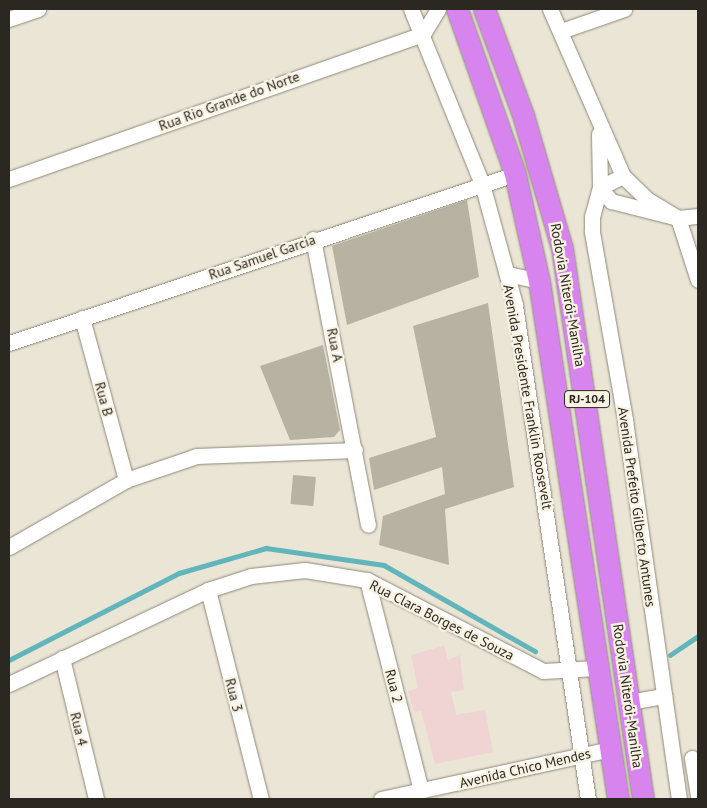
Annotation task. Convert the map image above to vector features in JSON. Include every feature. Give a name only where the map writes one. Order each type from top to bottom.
[{"type":"highway","name":"Rodovia Niterói-Manilha","points":[[458,9],[515,174],[540,280],[596,668],[618,799]]},
{"type":"highway","name":"Rodovia Niterói-Manilha","points":[[484,9],[523,116],[562,248],[642,799]]},
{"type":"street","points":[[9,18],[38,9]]},
{"type":"street","name":"Avenida Presidente Franklin Roosevelt","points":[[411,9],[423,34],[482,184],[508,274],[572,670],[584,754],[588,799]]},
{"type":"street","points":[[423,34],[438,9]]},
{"type":"street","name":"Avenida Prefeito Gilberto Antunes","points":[[550,9],[623,176]]},
{"type":"street","points":[[561,32],[624,9]]},
{"type":"street","name":"Rua Rio Grande do Norte","points":[[9,179],[423,34]]},
{"type":"street","name":"Avenida Prefeito Gilberto Antunes","points":[[598,120],[600,188],[592,216],[592,232],[625,420],[679,799]]},
{"type":"street","name":"Rua Samuel Garcia","points":[[9,343],[313,239],[515,174]]},
{"type":"street","points":[[698,216],[678,218],[611,201],[600,188],[623,176],[678,218],[698,280]]},
{"type":"street","name":"Rua A","points":[[313,239],[368,525]]},
{"type":"street","points":[[508,274],[540,280]]},
{"type":"street","name":"Rua B","points":[[82,318],[126,480]]},
{"type":"street","points":[[9,547],[126,480],[197,456],[355,450]]},
{"type":"street","name":"Rua Clara Borges de Souza","points":[[9,684],[208,590],[251,576],[305,570],[367,580],[534,668],[553,673],[596,668]]},
{"type":"street","name":"Rua 2","points":[[367,580],[420,791]]},
{"type":"street","name":"Rua 3","points":[[208,590],[261,799]]},
{"type":"street","name":"Rua 4","points":[[62,658],[96,799]]},
{"type":"street","points":[[629,702],[664,696]]},
{"type":"street","name":"Avenida Chico Mendes","points":[[381,799],[610,749]]},
{"type":"street","points":[[674,763],[695,757],[698,797]]},
{"type":"shaded area","points":[[444,646],[448,660],[460,655],[464,690],[451,692],[456,715],[485,710],[493,752],[435,764],[421,711],[414,712],[408,691],[418,688],[411,655]]},
{"type":"building","points":[[467,200],[479,277],[347,325],[332,246]]},
{"type":"building","points":[[488,303],[514,487],[445,509],[449,565],[379,545],[383,516],[445,494],[442,467],[374,490],[369,458],[436,437],[413,326]]},
{"type":"building","points":[[323,345],[340,430],[334,437],[290,440],[260,366]]},
{"type":"building","points":[[293,475],[316,477],[313,506],[290,504]]},
{"type":"waterway","points":[[9,660],[179,573],[266,548],[384,565],[535,651]]},
{"type":"waterway","points":[[670,655],[698,636]]}]
